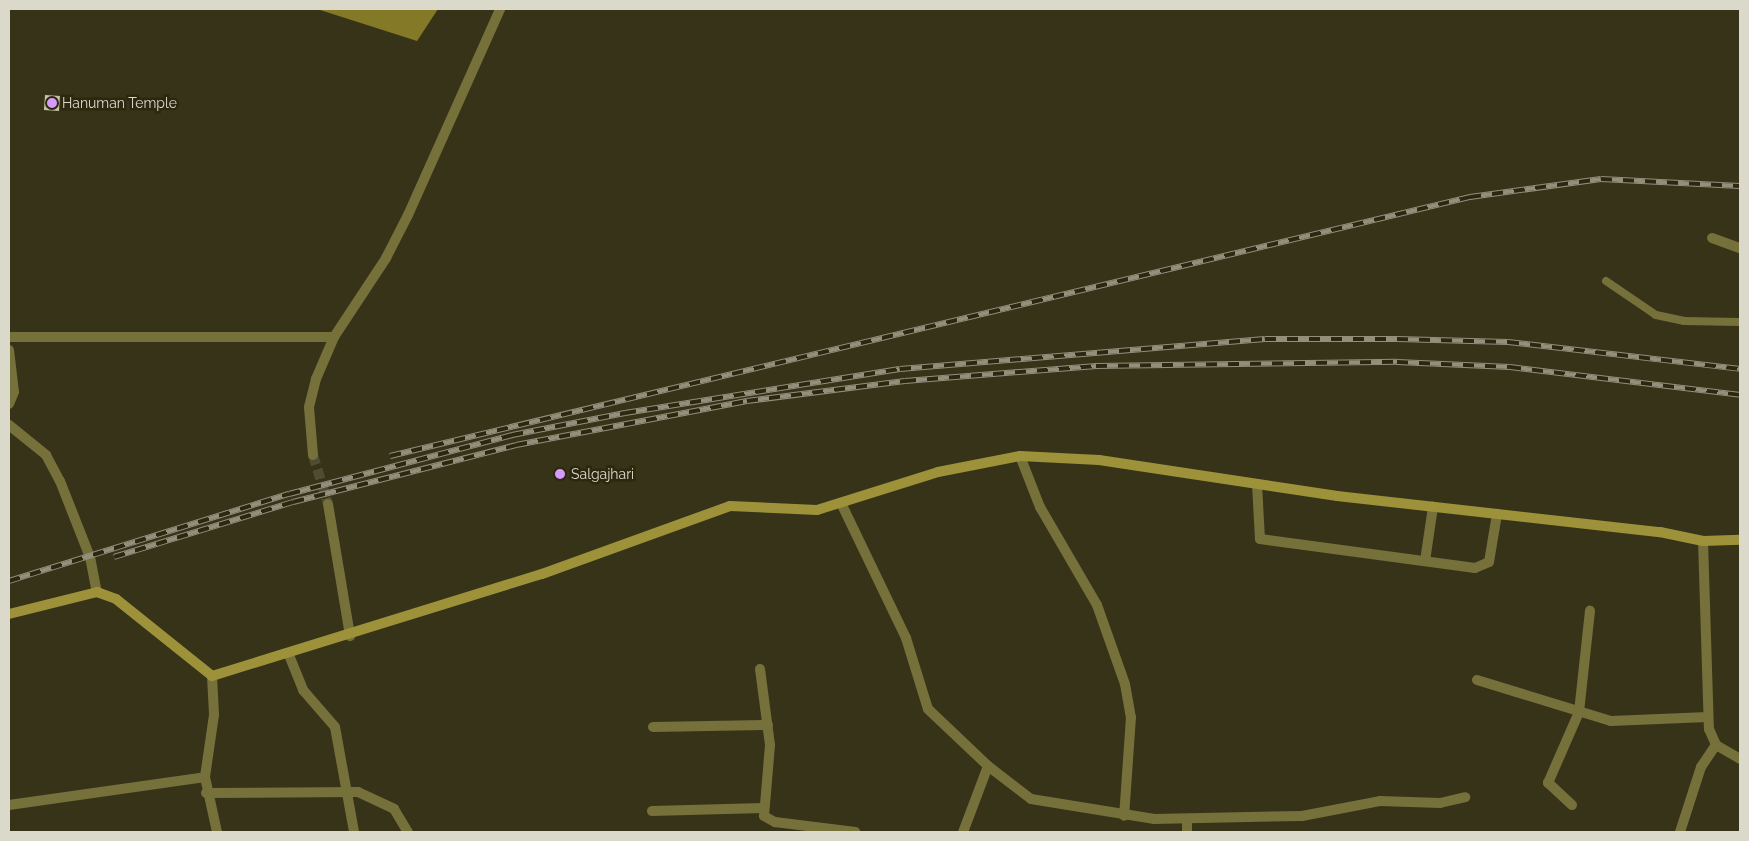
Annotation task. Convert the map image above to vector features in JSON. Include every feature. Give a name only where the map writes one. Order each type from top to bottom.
[{"type":"main road","points":[[9,614],[97,592],[116,599],[212,676],[350,636],[730,506],[747,504],[790,511],[842,505],[938,472],[1020,456],[1099,460],[1257,484],[1703,541],[1740,540]]},
{"type":"street","points":[[313,455],[309,407],[334,337],[386,258],[500,9]]},
{"type":"street","points":[[1712,238],[1740,248]]},
{"type":"street","points":[[9,337],[334,337]]},
{"type":"street","points":[[9,350],[14,392],[9,404]]},
{"type":"street","points":[[9,425],[41,449],[60,481],[90,556],[97,592]]},
{"type":"street","points":[[1020,456],[1040,507],[1096,605],[1125,684],[1131,716],[1124,816]]},
{"type":"street","points":[[1257,484],[1260,539],[1425,561],[1486,566],[1498,514]]},
{"type":"street","points":[[328,504],[350,636]]},
{"type":"street","points":[[842,505],[906,638],[928,709],[988,766],[1031,799],[1124,816],[1187,820],[1302,816],[1380,801],[1440,802],[1465,798]]},
{"type":"street","points":[[1425,561],[1433,507]]},
{"type":"street","points":[[1703,541],[1708,718],[1716,745],[1740,759]]},
{"type":"street","points":[[1572,805],[1548,783],[1579,712],[1590,611]]},
{"type":"street","points":[[289,655],[304,690],[335,727],[350,792],[354,832]]},
{"type":"street","points":[[760,669],[768,725],[763,808],[768,820],[855,832]]},
{"type":"street","points":[[212,676],[214,715],[205,776],[206,794],[217,832]]},
{"type":"street","points":[[1477,680],[1612,721],[1645,723],[1708,718]]},
{"type":"street","points":[[653,727],[768,725]]},
{"type":"street","points":[[1680,832],[1701,767],[1716,745]]},
{"type":"street","points":[[963,832],[988,766]]},
{"type":"street","points":[[9,805],[205,776]]},
{"type":"street","points":[[206,794],[350,792],[374,796],[394,809],[408,832]]},
{"type":"street","points":[[652,811],[763,808]]},
{"type":"street","points":[[1187,820],[1187,832]]},
{"type":"lane","points":[[1606,282],[1656,315],[1684,321],[1740,322]]},
{"type":"shaded area","points":[[317,9],[438,9],[417,41]]},
{"type":"building","name":"Hanuman Temple","points":[[45,95],[60,96],[59,111],[44,110]]},
{"type":"tunnel","points":[[313,455],[328,504]]},
{"type":"railway","points":[[390,456],[1470,197],[1601,179],[1740,186]]},
{"type":"railway","points":[[9,581],[289,494],[512,435],[625,413],[900,369],[1265,339],[1397,339],[1508,342],[1740,369]]},
{"type":"railway","points":[[114,557],[293,502],[516,445],[747,401],[905,381],[1096,366],[1397,362],[1510,367],[1740,395]]},
{"type":"place","name":"Hanuman Temple","points":[[52,103]]},
{"type":"place","name":"Salgajhari","points":[[560,474]]}]
